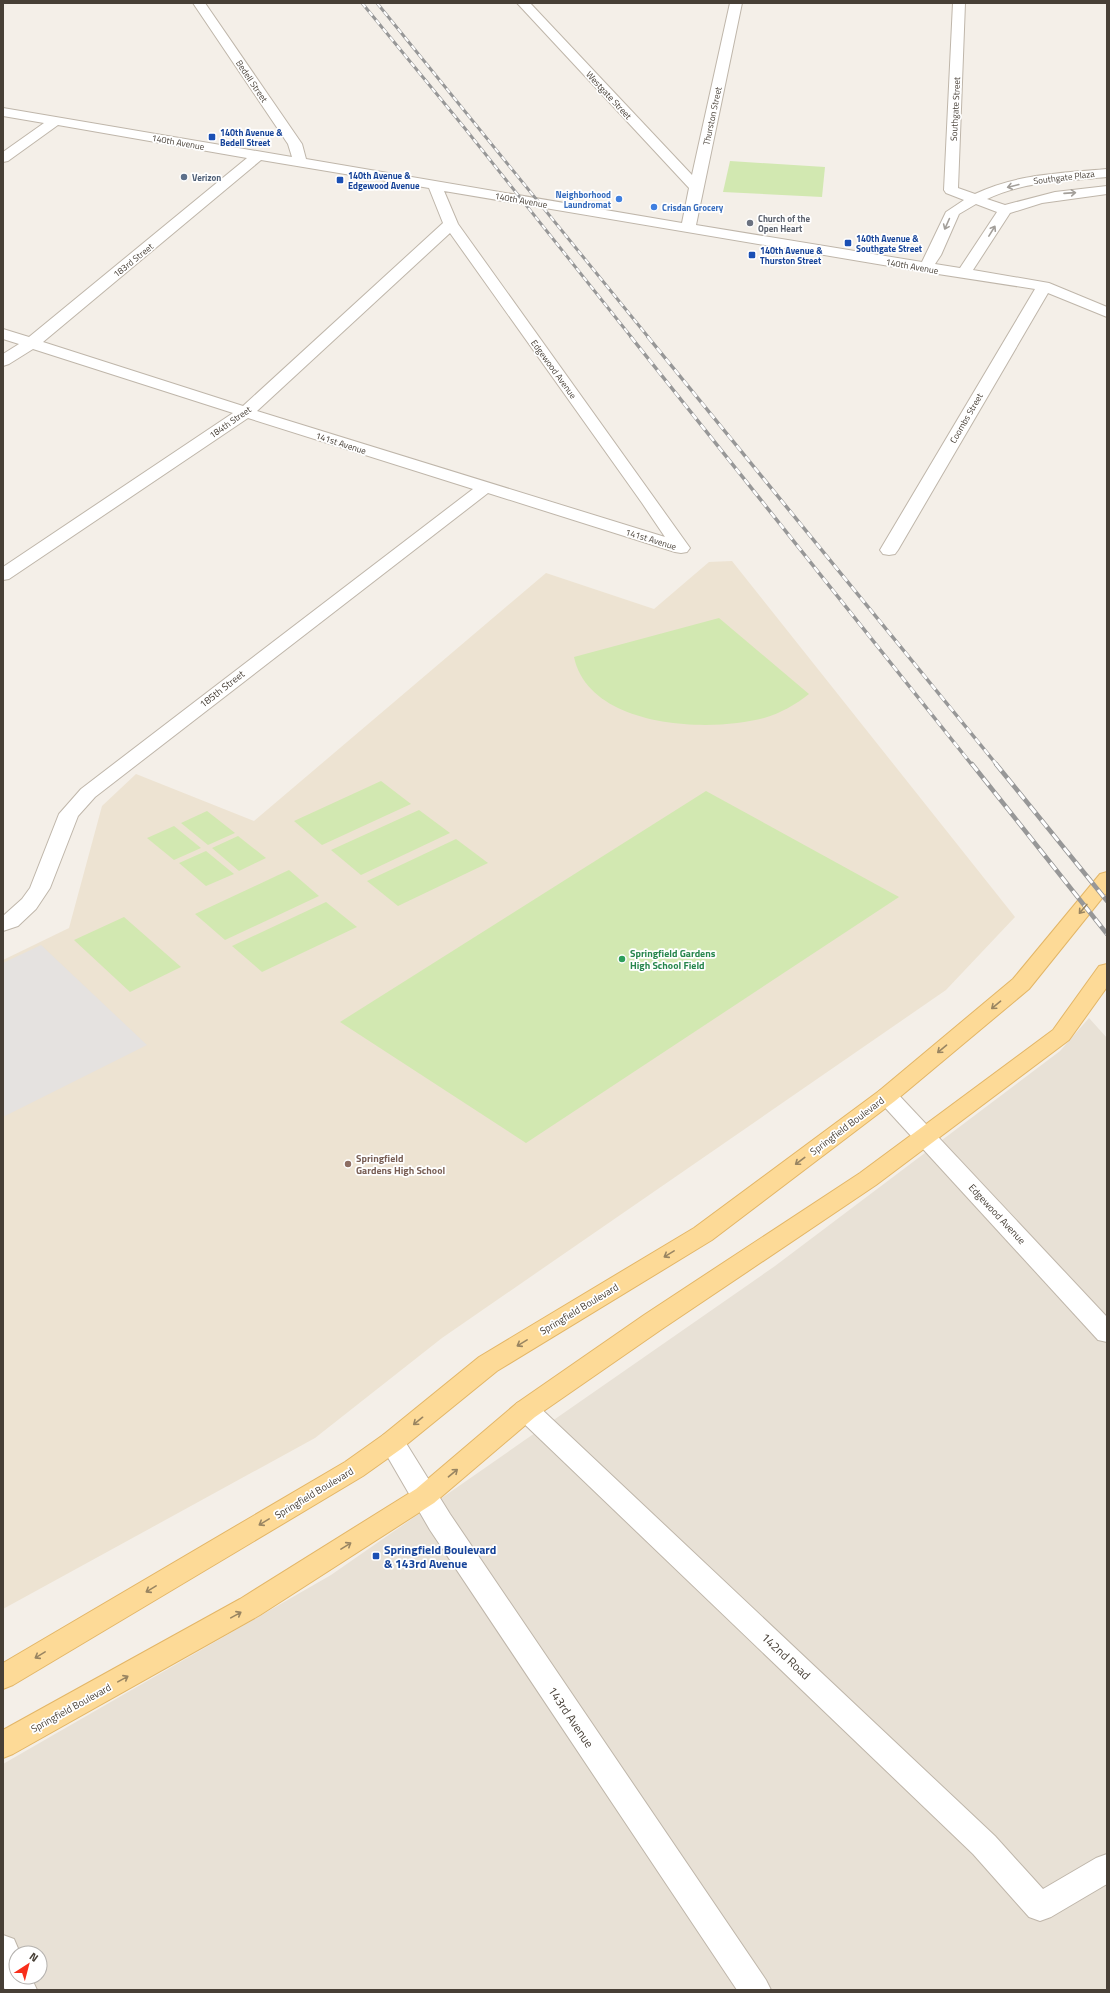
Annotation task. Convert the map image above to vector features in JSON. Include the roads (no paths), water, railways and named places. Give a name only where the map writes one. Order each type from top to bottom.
[{"type":"main road","name":"Springfield Boulevard","points":[[3,1677],[354,1469],[392,1442],[488,1364],[703,1234],[887,1096],[1021,984],[1107,878]]},
{"type":"main road","name":"Springfield Boulevard","points":[[3,1746],[250,1607],[425,1496],[526,1410],[653,1322],[868,1179],[926,1138],[1061,1035],[1107,971]]},
{"type":"street","name":"Bedell Street","points":[[200,3],[295,144],[300,162]]},
{"type":"street","name":"Westgate Street","points":[[523,3],[696,187]]},
{"type":"street","name":"Thurston Street","points":[[688,228],[736,3]]},
{"type":"street","name":"Southgate Street","points":[[959,3],[951,190],[1005,210]]},
{"type":"street","name":"140th Avenue","points":[[6,108],[55,121],[925,268],[1044,286],[1107,312]]},
{"type":"street","points":[[3,158],[55,121]]},
{"type":"street","name":"183rd Street","points":[[3,361],[32,343],[259,155]]},
{"type":"street","name":"Southgate Plaza","points":[[975,199],[994,190],[1038,179],[1107,173]]},
{"type":"street","name":"Edgewood Avenue","points":[[435,185],[451,224],[645,495],[681,548]]},
{"type":"street","name":"Southgate Plaza","points":[[1005,210],[1063,193],[1107,190]]},
{"type":"street","points":[[925,268],[934,254],[953,212],[975,199]]},
{"type":"street","points":[[964,274],[1005,210]]},
{"type":"street","name":"184th Street","points":[[3,575],[246,412],[451,224]]},
{"type":"street","name":"Coombs Street","points":[[889,550],[1044,286]]},
{"type":"street","name":"141st Avenue","points":[[3,334],[484,488],[681,548]]},
{"type":"street","name":"185th Street","points":[[3,924],[10,921],[29,904],[40,888],[69,814],[88,793],[484,488]]},
{"type":"street","name":"Edgewood Avenue","points":[[887,1096],[1107,1333]]},
{"type":"street","name":"142nd Road","points":[[526,1410],[984,1844],[1040,1907],[1107,1868]]},
{"type":"street","name":"143rd Avenue","points":[[392,1442],[449,1536],[755,1990]]},
{"type":"street","points":[[3,1949],[20,1990]]},
{"type":"railway","points":[[362,3],[463,126],[632,338]]},
{"type":"railway","points":[[377,3],[649,338]]},
{"type":"railway","points":[[631,337],[972,765]]},
{"type":"railway","points":[[648,337],[997,765]]},
{"type":"railway","points":[[972,764],[1107,934]]},
{"type":"railway","points":[[996,764],[1107,901]]},
{"type":"place","name":"140th Avenue & Bedell Street","points":[[212,137]]},
{"type":"place","name":"Verizon","points":[[184,177]]},
{"type":"place","name":"140th Avenue & Edgewood Avenue","points":[[340,180]]},
{"type":"place","name":"Neighborhood Laundromat","points":[[619,199]]},
{"type":"place","name":"Crisdan Grocery","points":[[654,207]]},
{"type":"place","name":"Church of the Open Heart","points":[[750,223]]},
{"type":"place","name":"140th Avenue & Southgate Street","points":[[848,243]]},
{"type":"place","name":"140th Avenue & Thurston Street","points":[[752,255]]},
{"type":"place","name":"Springfield Gardens High School Field","points":[[622,959]]},
{"type":"place","name":"Springfield Gardens High School","points":[[348,1164]]},
{"type":"place","name":"Springfield Boulevard & 143rd Avenue","points":[[376,1556]]}]
